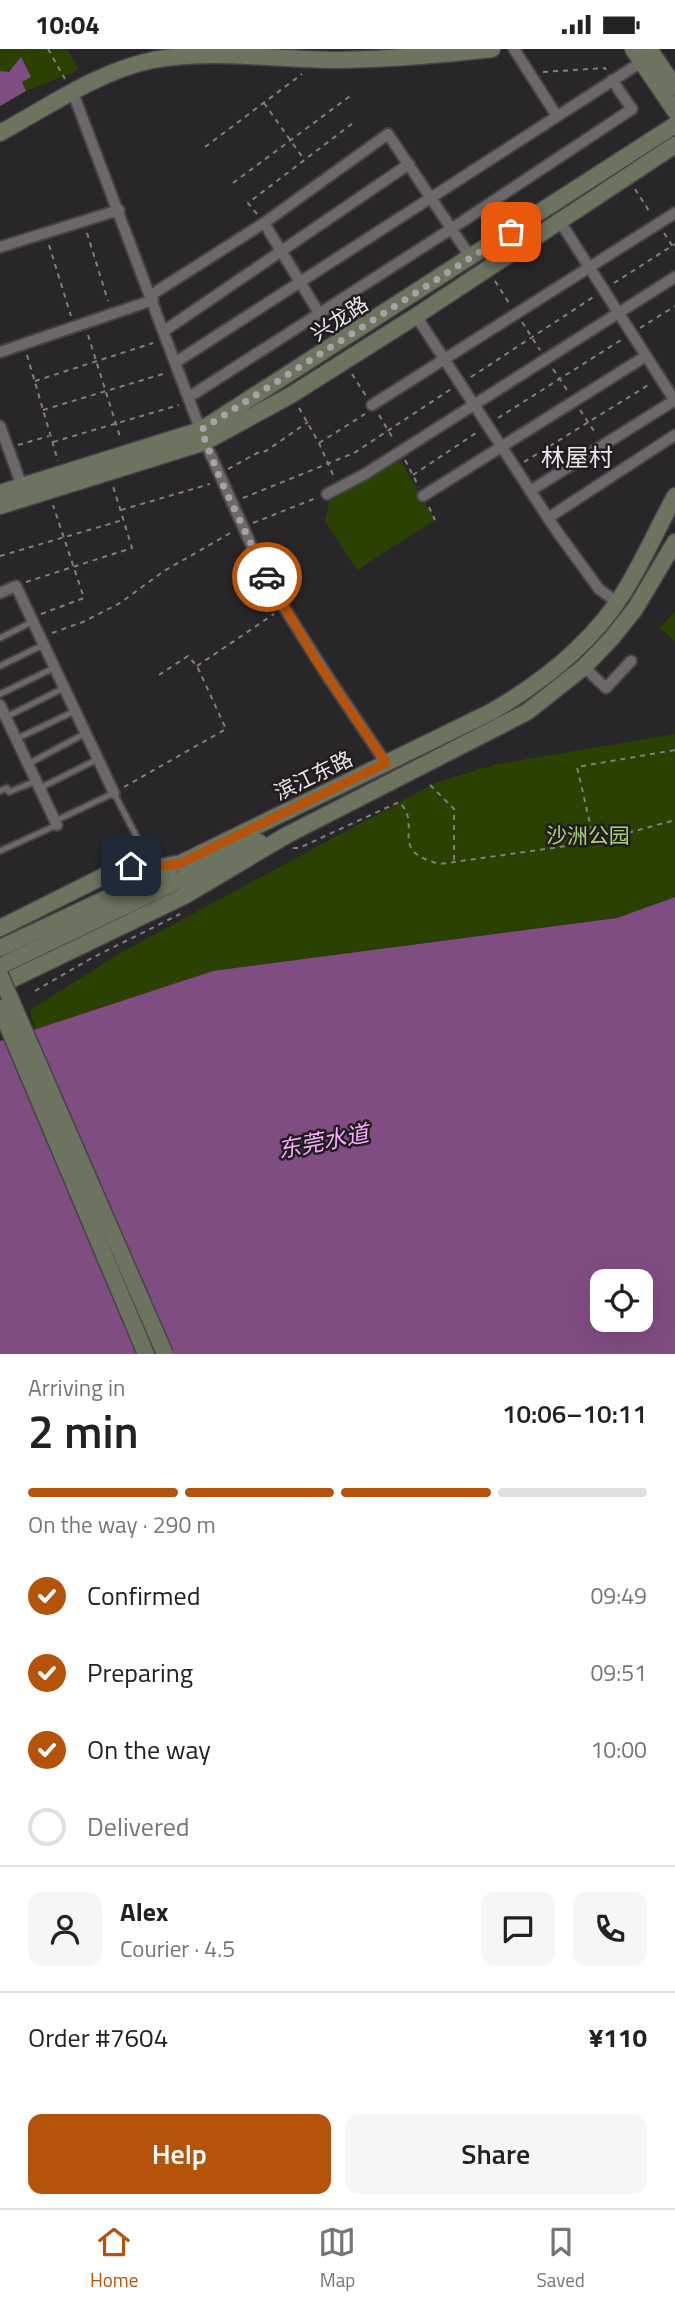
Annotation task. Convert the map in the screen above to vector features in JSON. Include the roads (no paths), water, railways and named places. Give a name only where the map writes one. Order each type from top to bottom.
[{"type":"main road","points":[[0,133],[104,68],[156,51],[174,49]]},
{"type":"main road","points":[[324,49],[356,49]]},
{"type":"main road","points":[[0,124],[107,75],[151,61],[195,53],[338,60],[440,55],[492,49]]},
{"type":"main road","points":[[641,53],[675,87]]},
{"type":"main road","points":[[641,53],[675,111]]},
{"type":"main road","name":"兴龙路","points":[[0,493],[125,453],[203,436],[675,125]]},
{"type":"main road","name":"兴龙路","points":[[0,506],[108,472],[203,436],[291,395],[675,145]]},
{"type":"main road","name":"滨江东路","points":[[0,928],[106,874],[131,866],[159,867],[181,863],[519,696],[544,678],[574,650],[617,602],[675,496]]},
{"type":"main road","name":"滨江东路","points":[[0,985],[184,896],[354,800],[527,712],[584,667],[635,609],[675,542]]},
{"type":"main road","points":[[0,966],[354,800]]},
{"type":"main road","points":[[0,949],[181,863]]},
{"type":"main road","points":[[0,975],[165,1354]]},
{"type":"main road","points":[[0,1008],[146,1354]]},
{"type":"street","points":[[514,49],[557,116]]},
{"type":"street","points":[[177,366],[612,80],[641,53]]},
{"type":"street","points":[[190,399],[632,109],[612,80]]},
{"type":"street","points":[[71,90],[203,436],[242,527],[284,608],[386,763]]},
{"type":"street","points":[[0,352],[112,315],[152,298],[264,223],[388,134],[471,258]]},
{"type":"street","points":[[165,335],[409,164]]},
{"type":"street","points":[[0,247],[119,210]]},
{"type":"street","points":[[373,407],[675,213]]},
{"type":"street","points":[[530,491],[675,401],[559,220]]},
{"type":"street","points":[[264,223],[320,313]]},
{"type":"street","points":[[327,494],[400,451],[675,277]]},
{"type":"street","points":[[416,316],[548,518],[599,589],[617,602]]},
{"type":"street","points":[[424,496],[646,356]]},
{"type":"street","points":[[0,426],[22,486]]},
{"type":"street","points":[[548,518],[675,435]]},
{"type":"street","points":[[0,593],[16,586],[114,793]]},
{"type":"street","points":[[584,667],[606,688],[631,661]]},
{"type":"street","points":[[0,705],[56,823]]},
{"type":"street","points":[[0,735],[14,734]]},
{"type":"lane","points":[[0,638],[31,620]]},
{"type":"lane","points":[[0,666],[41,641]]},
{"type":"lane","points":[[0,694],[54,669]]},
{"type":"lane","points":[[6,717],[64,688]]},
{"type":"lane","points":[[14,734],[75,711]]},
{"type":"lane","points":[[28,764],[86,733]]},
{"type":"lane","points":[[0,791],[7,788],[9,792],[38,785],[98,759]]},
{"type":"lane","points":[[0,851],[114,793],[142,847]]},
{"type":"water","points":[[21,57],[31,77],[22,82],[26,91],[0,106],[0,71],[9,72]]},
{"type":"water","name":"东莞水道","points":[[675,897],[675,1354],[0,1354],[0,1041],[213,971],[617,918]]},
{"type":"district","name":"林屋村","points":[[577,457]]},
{"type":"park label","name":"沙洲公园","points":[[588,835]]}]
